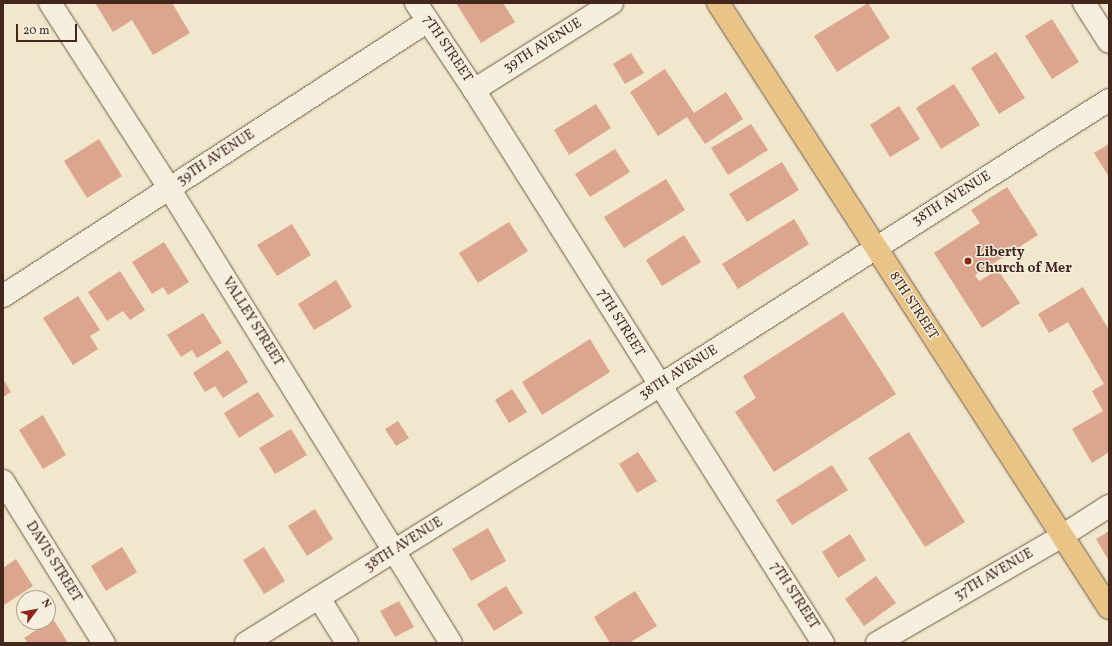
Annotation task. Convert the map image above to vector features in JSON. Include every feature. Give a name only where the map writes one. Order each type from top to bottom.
[{"type":"main road","name":"8TH STREET","points":[[718,3],[1109,608]]},
{"type":"street","name":"VALLEY STREET","points":[[50,3],[169,188],[451,643]]},
{"type":"street","name":"39TH AVENUE","points":[[474,90],[612,3]]},
{"type":"street","points":[[1084,3],[1109,42]]},
{"type":"street","name":"39TH AVENUE","points":[[3,296],[169,188],[422,12]]},
{"type":"street","name":"7TH STREET","points":[[422,12],[474,90],[659,386],[823,643]]},
{"type":"street","name":"38TH AVENUE","points":[[246,643],[659,386],[1109,100]]},
{"type":"street","name":"DAVIS STREET","points":[[3,482],[104,643]]},
{"type":"street","name":"37TH AVENUE","points":[[877,643],[1062,536],[1109,506]]},
{"type":"street","points":[[319,598],[347,643]]},
{"type":"building","points":[[95,3],[172,3],[190,33],[153,55],[132,20],[113,32]]},
{"type":"building","points":[[456,3],[503,3],[515,22],[481,43]]},
{"type":"building","points":[[868,3],[890,38],[837,72],[814,36]]},
{"type":"building","points":[[1052,19],[1079,62],[1052,79],[1025,36]]},
{"type":"building","points":[[996,52],[1025,98],[999,114],[971,68]]},
{"type":"building","points":[[631,53],[644,73],[625,84],[613,64]]},
{"type":"building","points":[[665,69],[694,113],[726,92],[743,119],[705,144],[687,117],[658,136],[630,92]]},
{"type":"building","points":[[954,84],[980,125],[941,149],[916,108]]},
{"type":"building","points":[[596,104],[611,128],[569,155],[554,130]]},
{"type":"building","points":[[899,106],[920,139],[890,157],[870,125]]},
{"type":"building","points":[[751,124],[768,150],[728,175],[711,148]]},
{"type":"building","points":[[99,139],[122,176],[87,198],[64,161]]},
{"type":"building","points":[[1109,144],[1109,177],[1094,153]]},
{"type":"building","points":[[615,149],[630,172],[590,197],[575,174]]},
{"type":"building","points":[[782,162],[799,190],[747,222],[729,194]]},
{"type":"building","points":[[666,179],[685,210],[624,248],[604,217]]},
{"type":"building","name":"Liberty Church of Mer","points":[[1007,187],[1038,235],[975,275],[979,281],[998,270],[1020,303],[982,328],[934,253],[980,223],[971,210]]},
{"type":"building","points":[[794,219],[809,244],[738,289],[722,264]]},
{"type":"building","points":[[509,222],[528,251],[478,283],[459,253]]},
{"type":"building","points":[[292,224],[311,255],[277,276],[257,245]]},
{"type":"building","points":[[684,235],[701,262],[662,286],[646,260]]},
{"type":"building","points":[[164,242],[189,282],[168,295],[163,287],[152,294],[132,262]]},
{"type":"building","points":[[120,271],[145,310],[130,320],[123,311],[107,321],[88,292]]},
{"type":"building","points":[[336,280],[352,307],[314,330],[298,304]]},
{"type":"building","points":[[1083,287],[1109,330],[1109,452],[1092,463],[1072,429],[1103,411],[1092,391],[1104,384],[1068,322],[1049,333],[1038,314]]},
{"type":"building","points":[[78,296],[100,330],[90,336],[98,349],[73,365],[43,318]]},
{"type":"building","points":[[843,312],[896,394],[774,472],[735,412],[756,398],[743,376]]},
{"type":"building","points":[[203,313],[222,343],[197,358],[192,350],[181,357],[167,335]]},
{"type":"building","points":[[590,339],[610,372],[542,415],[522,382]]},
{"type":"building","points":[[228,350],[248,382],[223,398],[215,386],[205,392],[193,373]]},
{"type":"building","points":[[3,379],[11,392],[3,397]]},
{"type":"building","points":[[512,389],[527,412],[509,423],[495,400]]},
{"type":"building","points":[[258,392],[274,416],[239,438],[224,413]]},
{"type":"building","points":[[43,415],[66,455],[43,469],[19,430]]},
{"type":"building","points":[[398,421],[409,438],[396,446],[385,429]]},
{"type":"building","points":[[291,429],[307,455],[275,474],[259,448]]},
{"type":"building","points":[[909,432],[965,522],[925,547],[868,458]]},
{"type":"building","points":[[638,452],[657,481],[637,493],[619,464]]},
{"type":"building","points":[[832,465],[848,490],[792,525],[776,500]]},
{"type":"building","points":[[315,509],[333,539],[307,556],[288,526]]},
{"type":"building","points":[[488,528],[506,561],[471,581],[452,549]]},
{"type":"building","points":[[1109,531],[1109,561],[1096,539]]},
{"type":"building","points":[[850,534],[866,560],[838,578],[822,552]]},
{"type":"building","points":[[122,547],[137,572],[106,591],[91,566]]},
{"type":"building","points":[[264,547],[285,581],[264,594],[243,560]]},
{"type":"building","points":[[16,559],[33,586],[27,590],[16,590],[16,597],[4,605],[3,568]]},
{"type":"building","points":[[876,576],[896,603],[864,626],[845,599]]},
{"type":"building","points":[[506,586],[523,613],[494,631],[477,604]]},
{"type":"building","points":[[635,591],[657,626],[629,643],[610,643],[594,617]]},
{"type":"building","points":[[399,601],[414,627],[395,637],[380,611]]},
{"type":"building","points":[[56,624],[68,643],[28,643],[24,638],[36,630],[56,630]]},
{"type":"place","name":"Liberty Church of Mer","points":[[968,261]]}]
